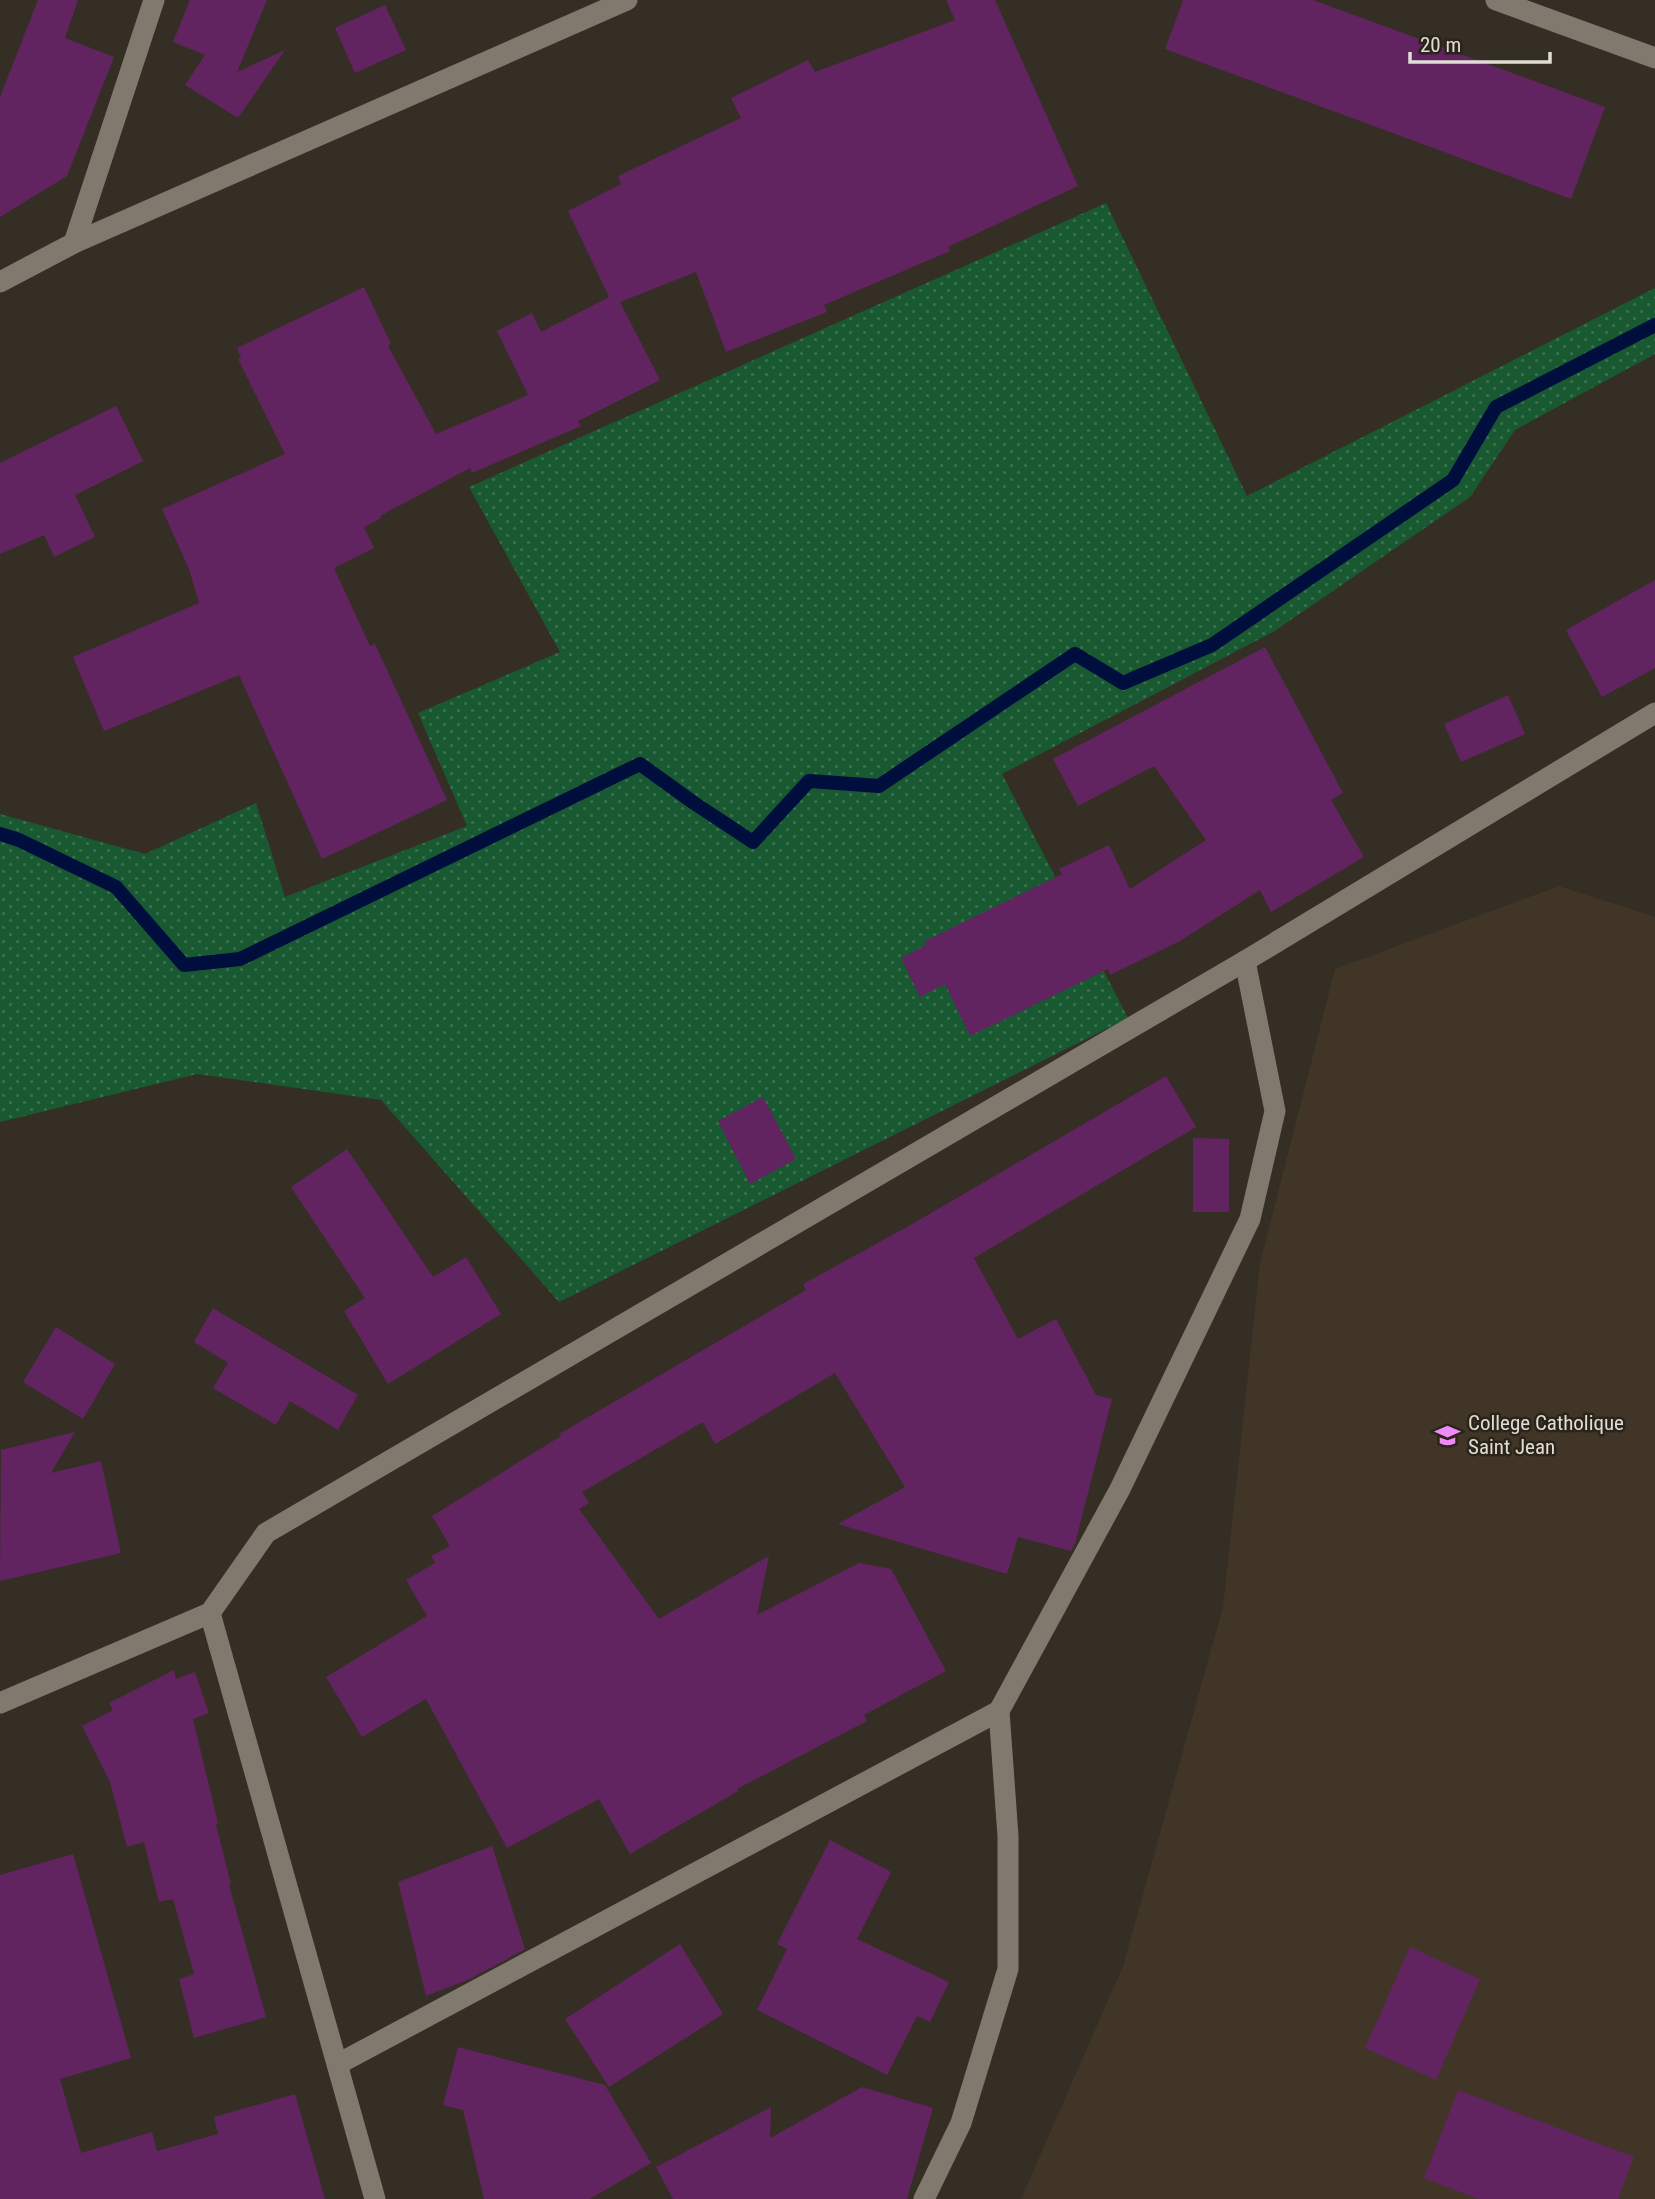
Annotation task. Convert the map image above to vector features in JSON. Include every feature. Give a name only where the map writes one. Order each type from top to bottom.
[{"type":"street","points":[[74,243],[154,0]]},
{"type":"street","points":[[0,282],[74,243],[627,0]]},
{"type":"street","points":[[1496,0],[1655,58]]},
{"type":"street","points":[[0,1703],[210,1613],[266,1533],[1245,961],[1655,713]]},
{"type":"street","points":[[924,2199],[961,2123],[1008,1969],[1008,1836],[999,1711],[1120,1489],[1250,1219],[1275,1111],[1245,961]]},
{"type":"street","points":[[210,1613],[375,2199]]},
{"type":"street","points":[[338,2064],[999,1711]]},
{"type":"shaded area","name":"College Catholique Saint Jean","points":[[1559,886],[1655,917],[1655,2199],[1021,2199],[1123,1966],[1223,1607],[1260,1263],[1335,969]]},
{"type":"green space","points":[[1106,203],[1247,496],[1655,288],[1655,354],[1515,430],[1470,497],[1273,632],[1002,774],[1128,1018],[559,1302],[381,1100],[197,1074],[0,1122],[0,814],[145,854],[256,803],[285,897],[467,826],[418,713],[560,652],[469,487]]},
{"type":"building","points":[[38,0],[78,0],[65,38],[114,57],[67,176],[0,217],[0,97]]},
{"type":"building","points":[[190,0],[267,0],[237,72],[285,50],[238,118],[185,85],[205,55],[173,42]]},
{"type":"building","points":[[946,0],[995,0],[1078,186],[948,247],[950,251],[824,305],[827,312],[726,352],[696,272],[620,302],[660,380],[578,421],[581,426],[472,473],[470,468],[380,516],[381,518],[364,527],[374,548],[334,568],[370,646],[375,644],[447,800],[322,859],[239,675],[104,731],[73,657],[199,603],[189,569],[162,509],[285,454],[238,359],[241,358],[237,348],[364,287],[391,344],[388,346],[436,434],[528,395],[497,331],[532,313],[541,332],[609,297],[568,211],[621,184],[618,176],[741,118],[731,98],[808,60],[815,72],[955,20]]},
{"type":"building","points":[[1183,0],[1313,0],[1605,107],[1571,199],[1165,49]]},
{"type":"building","points":[[385,5],[406,50],[355,73],[335,28]]},
{"type":"building","points":[[116,406],[143,461],[75,495],[95,537],[54,557],[44,535],[0,554],[0,463]]},
{"type":"building","points":[[1655,580],[1655,668],[1602,697],[1566,630]]},
{"type":"building","points":[[1265,647],[1343,793],[1331,800],[1364,857],[1271,912],[1260,890],[1180,941],[1110,975],[1108,969],[970,1036],[945,984],[920,997],[901,958],[926,945],[925,941],[1062,874],[1059,869],[1109,845],[1130,889],[1206,840],[1154,766],[1078,806],[1053,759]]},
{"type":"building","points":[[1508,695],[1525,734],[1461,762],[1444,724]]},
{"type":"building","points":[[1166,1076],[1196,1127],[974,1258],[1018,1339],[1056,1319],[1096,1395],[1112,1399],[1071,1551],[1018,1537],[1007,1574],[838,1524],[905,1487],[835,1373],[715,1444],[703,1422],[582,1492],[589,1503],[579,1509],[659,1619],[769,1556],[757,1615],[859,1563],[891,1569],[946,1671],[864,1715],[867,1721],[737,1789],[738,1791],[630,1854],[599,1799],[507,1848],[426,1699],[362,1737],[326,1677],[427,1616],[406,1580],[435,1563],[431,1556],[450,1546],[432,1516],[561,1436],[559,1434],[806,1290],[803,1284],[914,1223]]},
{"type":"building","points":[[763,1097],[796,1159],[750,1184],[718,1121]]},
{"type":"building","points":[[1193,1138],[1229,1139],[1229,1212],[1193,1212]]},
{"type":"building","points":[[347,1149],[433,1277],[466,1257],[501,1314],[388,1384],[344,1311],[365,1298],[291,1187]]},
{"type":"building","points":[[213,1308],[358,1395],[338,1430],[290,1401],[276,1425],[213,1388],[228,1363],[194,1342]]},
{"type":"building","points":[[56,1327],[115,1364],[83,1419],[23,1382]]},
{"type":"building","points":[[75,1432],[51,1473],[101,1461],[121,1553],[0,1581],[1,1450]]},
{"type":"building","points":[[174,1670],[176,1679],[195,1672],[209,1713],[193,1719],[218,1823],[216,1824],[231,1884],[229,1885],[266,2017],[194,2038],[179,1979],[194,1974],[173,1899],[159,1902],[144,1842],[127,1847],[110,1782],[82,1726],[113,1710],[109,1703]]},
{"type":"building","points":[[830,1840],[891,1872],[857,1939],[949,1982],[930,2022],[917,2016],[887,2075],[757,2010],[787,1949],[777,1944]]},
{"type":"building","points":[[492,1846],[525,1949],[470,1979],[426,1996],[398,1882]]},
{"type":"building","points":[[73,1854],[131,2058],[60,2079],[81,2153],[152,2132],[157,2151],[218,2134],[214,2117],[295,2094],[325,2199],[0,2199],[0,1875]]},
{"type":"building","points":[[680,1944],[723,2014],[609,2087],[565,2019]]},
{"type":"building","points":[[1410,1947],[1480,1979],[1436,2080],[1365,2048]]},
{"type":"building","points":[[458,2047],[605,2085],[651,2163],[590,2199],[484,2199],[463,2110],[443,2105]]},
{"type":"building","points":[[862,2087],[933,2108],[907,2199],[673,2199],[656,2167],[771,2107],[770,2138]]},
{"type":"building","points":[[1458,2090],[1634,2157],[1618,2199],[1478,2199],[1424,2178]]},
{"type":"waterway","points":[[0,834],[19,840],[116,887],[184,965],[240,959],[640,764],[753,842],[809,781],[879,786],[1075,654],[1123,683],[1212,645],[1453,480],[1496,407],[1655,325]]},
{"type":"place","name":"College Catholique Saint Jean","points":[[1448,1435]]}]
